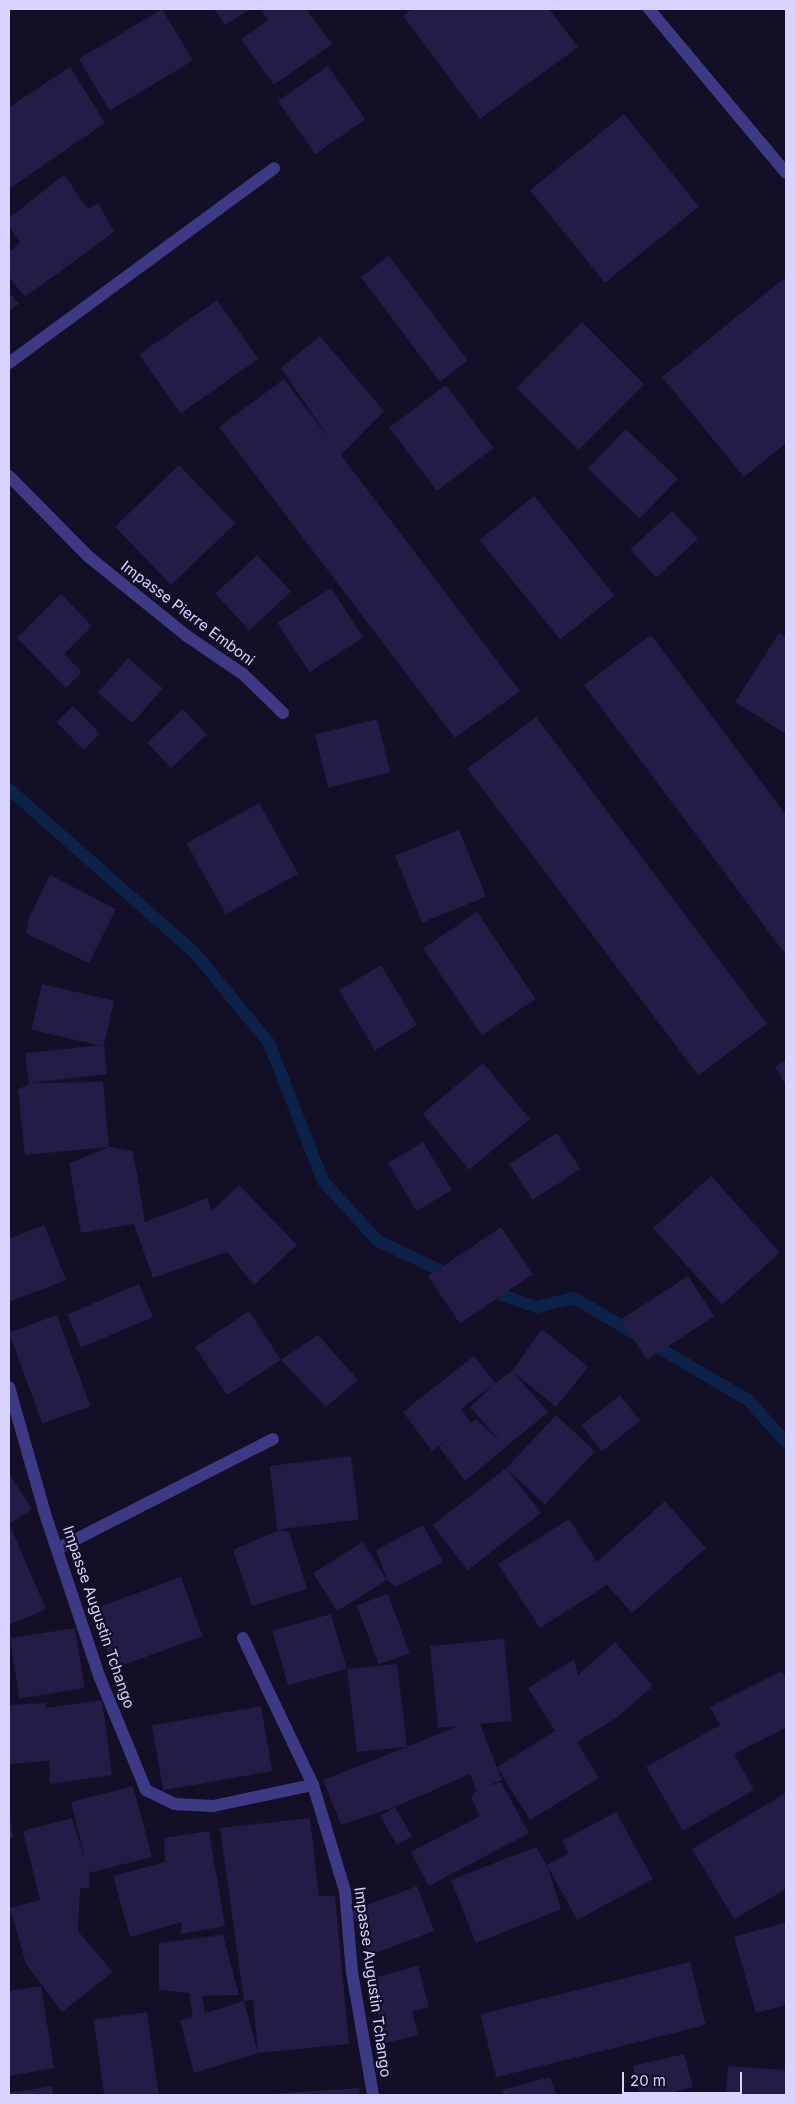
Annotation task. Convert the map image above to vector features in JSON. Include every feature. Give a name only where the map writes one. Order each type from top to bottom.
[{"type":"street","points":[[649,9],[786,173]]},
{"type":"street","points":[[9,363],[274,168]]},
{"type":"street","name":"Impasse Pierre Emboni","points":[[9,476],[89,556],[187,636],[243,674],[283,713]]},
{"type":"street","name":"Impasse Augustin Tchango","points":[[9,1387],[47,1520],[59,1548],[100,1678],[146,1790],[175,1804],[213,1806],[313,1785],[345,1891],[352,1972],[373,2095]]},
{"type":"street","points":[[59,1548],[273,1439]]},
{"type":"street","points":[[243,1638],[313,1785]]},
{"type":"building","points":[[162,9],[193,60],[110,110],[79,59]]},
{"type":"building","points":[[214,9],[250,9],[225,25]]},
{"type":"building","points":[[266,9],[306,9],[332,44],[274,85],[241,39],[268,20],[262,11]]},
{"type":"building","points":[[412,9],[549,9],[578,47],[480,119],[403,16]]},
{"type":"building","points":[[328,66],[365,119],[315,154],[278,101]]},
{"type":"building","points":[[70,67],[105,123],[10,188],[9,107]]},
{"type":"building","points":[[624,114],[699,206],[605,283],[530,190]]},
{"type":"building","points":[[64,175],[88,209],[98,203],[114,232],[25,297],[9,277],[9,252],[20,242],[9,226],[9,218]]},
{"type":"building","points":[[389,256],[468,361],[440,382],[361,277]]},
{"type":"building","points":[[786,277],[786,443],[744,477],[662,377]]},
{"type":"building","points":[[9,292],[19,304],[9,311]]},
{"type":"building","points":[[217,300],[258,359],[180,413],[139,354]]},
{"type":"building","points":[[582,322],[644,384],[578,450],[516,388]]},
{"type":"building","points":[[320,336],[384,411],[341,455],[520,691],[455,738],[219,427],[284,379],[331,441],[281,368]]},
{"type":"building","points":[[446,385],[494,448],[437,491],[389,428]]},
{"type":"building","points":[[626,429],[678,479],[640,519],[588,469]]},
{"type":"building","points":[[179,465],[235,523],[171,585],[115,527]]},
{"type":"building","points":[[534,496],[615,595],[560,640],[480,540]]},
{"type":"building","points":[[672,511],[698,539],[656,578],[630,550]]},
{"type":"building","points":[[257,555],[291,592],[249,630],[215,594]]},
{"type":"building","points":[[331,588],[363,637],[309,672],[277,623]]},
{"type":"building","points":[[61,594],[92,626],[64,654],[82,672],[66,688],[17,638]]},
{"type":"building","points":[[779,633],[786,637],[786,734],[735,702]]},
{"type":"building","points":[[651,635],[786,815],[786,955],[584,685]]},
{"type":"building","points":[[128,658],[163,688],[133,723],[98,693]]},
{"type":"building","points":[[73,706],[100,734],[84,750],[56,722]]},
{"type":"building","points":[[183,709],[207,735],[171,768],[147,742]]},
{"type":"building","points":[[536,717],[767,1024],[698,1075],[467,769]]},
{"type":"building","points":[[377,719],[390,772],[328,788],[315,734]]},
{"type":"building","points":[[259,803],[298,874],[226,914],[186,843]]},
{"type":"building","points":[[459,830],[486,897],[422,923],[395,856]]},
{"type":"building","points":[[50,875],[116,909],[89,963],[27,934],[28,920]]},
{"type":"building","points":[[477,912],[536,999],[482,1035],[423,948]]},
{"type":"building","points":[[381,965],[417,1025],[375,1050],[339,990]]},
{"type":"building","points":[[42,984],[114,1001],[104,1046],[31,1030]]},
{"type":"building","points":[[104,1045],[107,1074],[31,1083],[103,1082],[109,1147],[25,1155],[18,1090],[29,1083],[25,1053]]},
{"type":"building","points":[[786,1060],[786,1085],[775,1067]]},
{"type":"building","points":[[483,1063],[530,1119],[469,1170],[422,1114]]},
{"type":"building","points":[[557,1133],[580,1169],[533,1200],[509,1164]]},
{"type":"building","points":[[423,1142],[452,1190],[417,1211],[388,1163]]},
{"type":"building","points":[[109,1147],[133,1151],[145,1222],[207,1198],[212,1211],[239,1185],[297,1245],[254,1285],[227,1252],[153,1278],[134,1224],[81,1233],[69,1163]]},
{"type":"building","points":[[711,1176],[780,1253],[722,1305],[653,1228]]},
{"type":"building","points":[[44,1225],[66,1280],[9,1302],[9,1239]]},
{"type":"building","points":[[501,1227],[533,1274],[460,1323],[428,1276]]},
{"type":"building","points":[[688,1276],[714,1316],[647,1360],[621,1320]]},
{"type":"building","points":[[139,1284],[153,1317],[81,1348],[67,1314]]},
{"type":"building","points":[[249,1311],[281,1360],[227,1395],[195,1347]]},
{"type":"building","points":[[57,1315],[90,1406],[42,1424],[9,1332]]},
{"type":"building","points":[[542,1329],[588,1367],[556,1407],[512,1371]]},
{"type":"building","points":[[318,1335],[358,1380],[326,1407],[281,1360]]},
{"type":"building","points":[[474,1356],[495,1383],[512,1371],[548,1412],[465,1481],[439,1447],[454,1435],[432,1451],[403,1412]],"holes":[[[495,1383],[470,1407],[502,1444],[476,1419],[471,1423],[461,1409]]]},
{"type":"building","points":[[620,1395],[640,1421],[602,1451],[581,1425]]},
{"type":"building","points":[[556,1415],[595,1451],[545,1505],[506,1468]]},
{"type":"building","points":[[351,1456],[359,1520],[277,1530],[270,1466]]},
{"type":"building","points":[[506,1468],[541,1513],[468,1570],[433,1525]]},
{"type":"building","points":[[9,1474],[32,1509],[9,1524]]},
{"type":"building","points":[[665,1501],[706,1548],[632,1613],[607,1585],[540,1628],[498,1564],[569,1519],[597,1562]]},
{"type":"building","points":[[423,1525],[443,1562],[396,1587],[387,1580],[376,1550]]},
{"type":"building","points":[[11,1528],[46,1609],[9,1625],[9,1529]]},
{"type":"building","points":[[279,1530],[289,1532],[307,1589],[252,1606],[233,1550]]},
{"type":"building","points":[[363,1542],[387,1580],[337,1611],[313,1573]]},
{"type":"building","points":[[181,1577],[203,1636],[113,1669],[92,1609]]},
{"type":"building","points":[[388,1594],[410,1653],[379,1664],[357,1605]]},
{"type":"building","points":[[331,1614],[347,1669],[288,1686],[272,1631]]},
{"type":"building","points":[[75,1628],[85,1688],[19,1699],[10,1638]]},
{"type":"building","points":[[504,1639],[512,1721],[480,1724],[502,1780],[485,1787],[501,1782],[529,1833],[429,1886],[411,1852],[480,1816],[471,1798],[476,1790],[470,1774],[395,1807],[341,1825],[323,1780],[457,1726],[438,1728],[430,1646]]},
{"type":"building","points":[[615,1642],[653,1686],[616,1718],[577,1742],[599,1778],[530,1820],[497,1767],[555,1731],[528,1688],[574,1659],[578,1675]]},
{"type":"building","points":[[397,1664],[407,1747],[357,1752],[347,1669]]},
{"type":"building","points":[[782,1671],[786,1679],[786,1728],[734,1754],[754,1790],[683,1831],[646,1767],[720,1725],[710,1707]]},
{"type":"building","points":[[102,1700],[112,1775],[50,1784],[49,1761],[9,1764],[9,1705],[46,1703],[46,1708]]},
{"type":"building","points":[[261,1706],[272,1771],[163,1790],[152,1725]]},
{"type":"building","points":[[133,1786],[152,1857],[89,1873],[90,1887],[80,1889],[78,1931],[113,1972],[62,2012],[26,1964],[10,1908],[40,1900],[23,1831],[72,1818],[86,1863],[71,1802]]},
{"type":"building","points":[[786,1793],[786,1889],[734,1919],[692,1849]]},
{"type":"building","points":[[395,1807],[412,1836],[397,1845],[380,1816]]},
{"type":"building","points":[[9,1811],[13,1838],[9,1838]]},
{"type":"building","points":[[616,1812],[653,1879],[577,1920],[547,1865],[569,1853],[562,1841]]},
{"type":"building","points":[[310,1818],[319,1896],[335,1896],[349,2044],[258,2053],[253,2000],[244,2001],[220,1828]]},
{"type":"building","points":[[209,1831],[225,1926],[181,1934],[182,1922],[130,1937],[113,1876],[165,1862],[164,1838]]},
{"type":"building","points":[[536,1847],[547,1865],[561,1909],[476,1943],[451,1880]]},
{"type":"building","points":[[417,1886],[434,1931],[369,1956],[352,1911]]},
{"type":"building","points":[[786,1922],[786,2005],[756,2013],[734,1937]]},
{"type":"building","points":[[223,1935],[239,1995],[202,1996],[205,2013],[244,2001],[258,2053],[194,2073],[180,2020],[193,2017],[189,1993],[159,1990],[159,1943]]},
{"type":"building","points":[[690,1962],[706,2025],[496,2077],[480,2014]]},
{"type":"building","points":[[418,1966],[429,2007],[412,2011],[418,2035],[385,2043],[369,1979]]},
{"type":"building","points":[[41,1986],[54,2068],[9,2076],[9,1991]]},
{"type":"building","points":[[147,2012],[159,2095],[104,2095],[94,2020]]},
{"type":"building","points":[[684,2054],[693,2087],[661,2095],[640,2095],[633,2066]]},
{"type":"building","points":[[728,2066],[786,2070],[785,2095],[726,2095]]},
{"type":"building","points":[[550,2077],[556,2095],[504,2095],[502,2090]]},
{"type":"building","points":[[52,2086],[53,2095],[9,2095],[9,2093]]},
{"type":"building","points":[[359,2088],[360,2095],[270,2095],[270,2094]]},
{"type":"waterway","points":[[9,789],[195,953],[269,1043],[323,1181],[378,1241],[452,1276]]},
{"type":"waterway","points":[[487,1290],[537,1307],[574,1298],[748,1400],[786,1442]]}]
